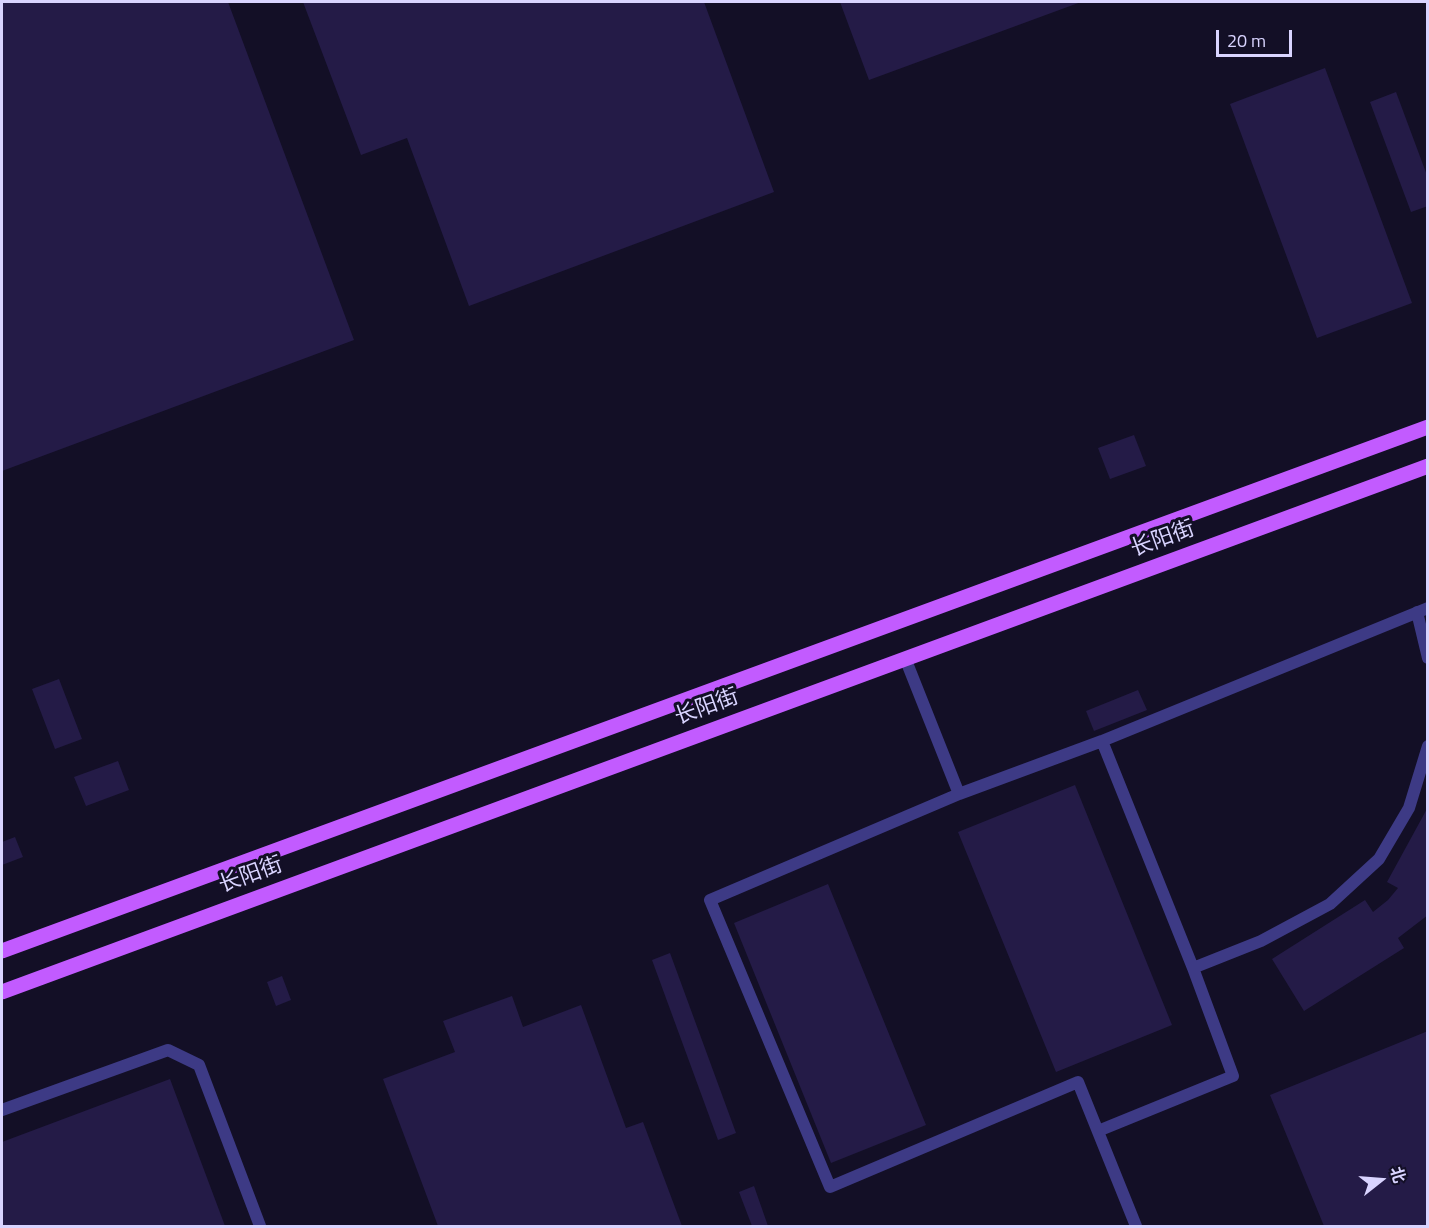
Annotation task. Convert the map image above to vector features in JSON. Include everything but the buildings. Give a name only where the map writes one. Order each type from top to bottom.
[{"type":"main road","name":"长阳街","points":[[2,951],[1428,427]]},
{"type":"main road","name":"长阳街","points":[[2,992],[1428,466]]},
{"type":"lane","points":[[1136,1227],[1078,1082],[830,1187],[710,900],[959,794],[1102,741],[1422,610],[1428,658]]},
{"type":"lane","points":[[905,658],[959,794]]},
{"type":"lane","points":[[1098,1131],[1233,1076],[1193,968],[1102,741]]},
{"type":"lane","points":[[1193,968],[1261,941],[1330,904],[1379,859],[1409,808],[1428,746]]},
{"type":"lane","points":[[2,1110],[168,1050],[199,1065],[260,1227]]}]
